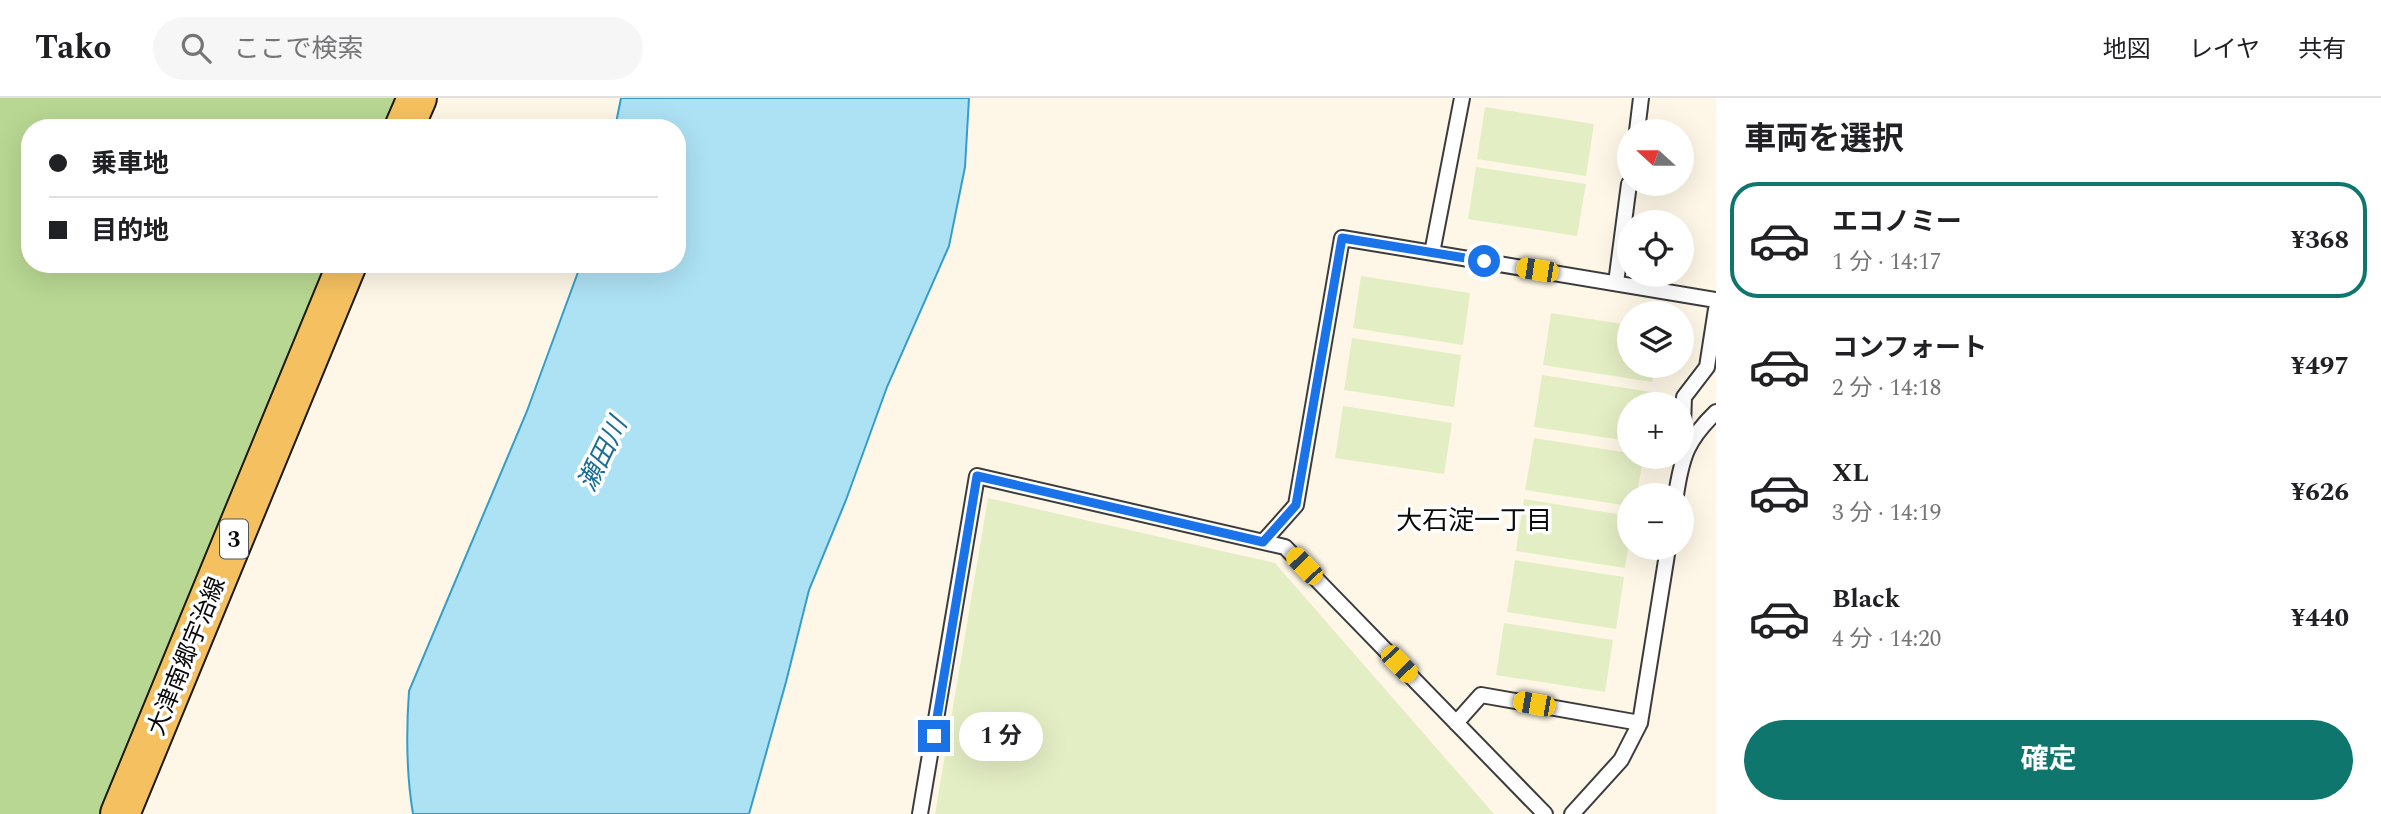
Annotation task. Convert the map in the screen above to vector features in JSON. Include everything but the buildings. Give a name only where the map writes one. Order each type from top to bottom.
[{"type":"main road","points":[[408,119],[417,98]]},
{"type":"main road","name":"大津南郷宇治線","points":[[120,814],[343,273]]},
{"type":"lane","points":[[1432,253],[1462,98]]},
{"type":"lane","points":[[1639,119],[1642,98]]},
{"type":"lane","points":[[1616,283],[1627,196]]},
{"type":"lane","points":[[1263,542],[1296,505],[1342,238],[1716,300]]},
{"type":"lane","points":[[1688,392],[1707,367],[1716,309]]},
{"type":"lane","points":[[1694,435],[1716,412]]},
{"type":"lane","points":[[920,814],[977,476],[1285,547],[1545,814]]},
{"type":"lane","points":[[1572,814],[1621,760],[1640,723],[1666,560]]},
{"type":"lane","points":[[1456,723],[1481,695],[1640,723]]},
{"type":"green space","points":[[0,98],[397,98],[389,119],[21,119],[21,273],[325,273],[103,814],[0,814]]},
{"type":"green space","points":[[1485,107],[1594,124],[1586,176],[1477,159]]},
{"type":"green space","points":[[1476,167],[1586,184],[1577,236],[1468,219]]},
{"type":"green space","points":[[1361,276],[1470,293],[1463,345],[1353,328]]},
{"type":"green space","points":[[1551,313],[1617,323],[1617,377],[1543,365]]},
{"type":"green space","points":[[1352,338],[1461,355],[1454,407],[1344,390]]},
{"type":"green space","points":[[1542,375],[1651,392],[1617,392],[1617,439],[1534,427]]},
{"type":"green space","points":[[1626,378],[1653,378],[1652,382]]},
{"type":"green space","points":[[1343,406],[1452,423],[1444,474],[1335,458]]},
{"type":"green space","points":[[1534,438],[1617,451],[1617,469],[1641,469],[1639,483],[1617,483],[1617,504],[1525,490]]},
{"type":"green space","points":[[988,498],[1275,563],[1494,814],[935,814]]},
{"type":"green space","points":[[1524,499],[1617,514],[1617,560],[1626,560],[1625,568],[1516,551]]},
{"type":"green space","points":[[1515,560],[1624,577],[1616,629],[1507,612]]},
{"type":"green space","points":[[1504,623],[1613,640],[1605,692],[1496,675]]},
{"type":"water","name":"瀬田川","points":[[621,98],[969,98],[965,167],[949,246],[887,387],[846,500],[809,590],[749,814],[413,814],[407,752],[409,691],[527,411],[578,273],[686,273],[686,119],[617,119]]},
{"type":"district","name":"大石淀一丁目","points":[[1474,520]]},
{"type":"route","points":[[934,736],[977,476],[1263,542],[1296,505],[1342,238],[1484,261]]}]
